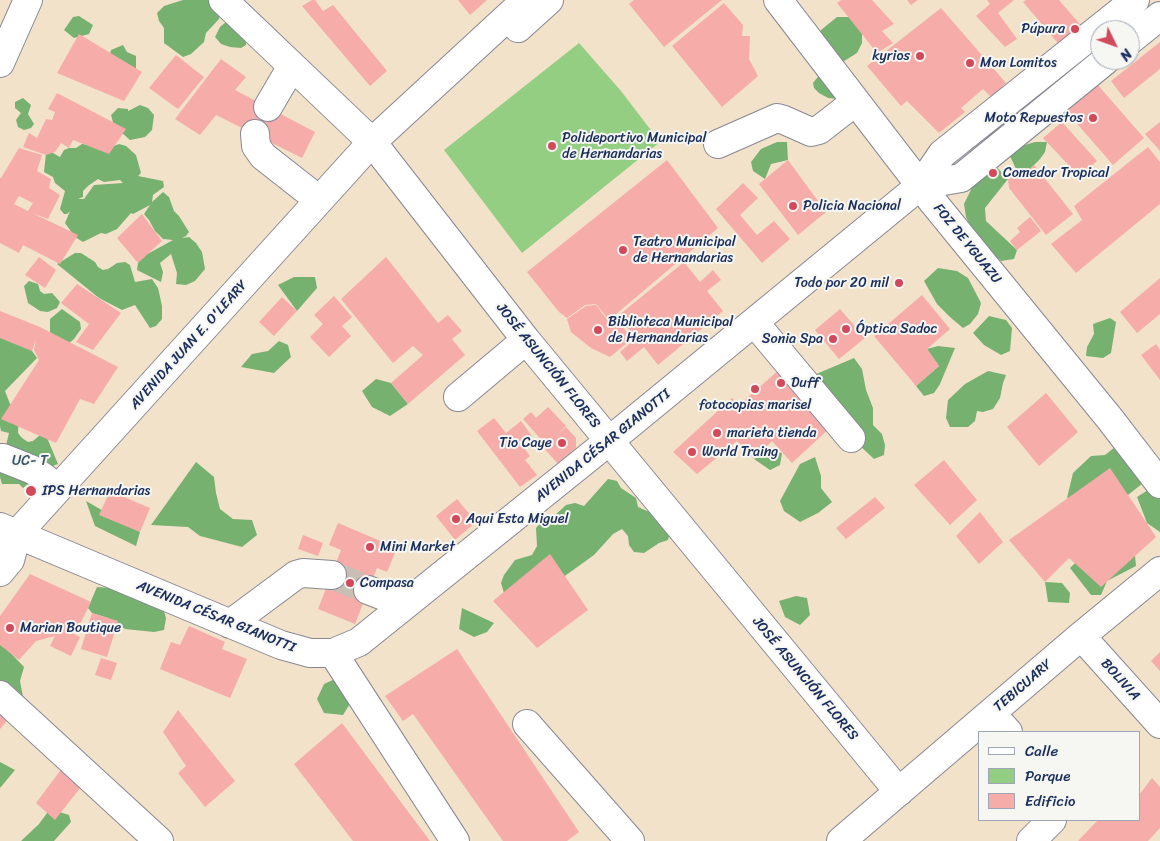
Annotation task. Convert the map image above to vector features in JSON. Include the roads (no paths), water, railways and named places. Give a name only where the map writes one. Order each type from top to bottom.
[{"type":"street","points":[[0,63],[28,0]]},
{"type":"street","name":"JOSÉ ASUNCIÓN FLORES","points":[[222,0],[372,142],[526,340],[899,792]]},
{"type":"street","name":"AVENIDA JUAN E. O'LEARY","points":[[6,534],[56,491],[372,142],[526,0]]},
{"type":"street","points":[[372,142],[409,126],[549,0]]},
{"type":"street","name":"FOZ DE YGUAZU","points":[[778,0],[933,202],[1110,419],[1160,484]]},
{"type":"street","name":"AVENIDA CÉSAR GIANOTTI","points":[[6,534],[281,646],[310,653],[333,653],[359,642],[609,441],[921,185],[942,154],[1135,0]]},
{"type":"street","points":[[1140,32],[1160,16]]},
{"type":"street","points":[[268,107],[292,66]]},
{"type":"street","name":"AVENIDA CÉSAR GIANOTTI","points":[[921,185],[961,178],[1094,70]]},
{"type":"street","points":[[718,144],[777,118],[811,132],[819,130],[855,102]]},
{"type":"street","points":[[255,134],[256,146],[263,156],[319,200]]},
{"type":"street","points":[[754,322],[852,438]]},
{"type":"street","points":[[458,397],[526,340]]},
{"type":"street","points":[[0,458],[33,470],[46,479],[56,491]]},
{"type":"street","points":[[0,572],[10,560],[6,534]]},
{"type":"street","name":"TEBICUARY","points":[[987,731],[999,723],[1080,636],[1160,571]]},
{"type":"street","points":[[230,624],[296,575],[304,573],[332,575]]},
{"type":"street","points":[[368,590],[404,604]]},
{"type":"street","name":"BOLIVIA","points":[[1080,636],[1160,724]]},
{"type":"street","points":[[333,653],[455,841]]},
{"type":"street","points":[[0,695],[159,841]]},
{"type":"street","points":[[527,724],[630,841]]},
{"type":"street","name":"TEBICUARY","points":[[840,841],[899,792],[978,737]]},
{"type":"street","points":[[1031,841],[1051,821]]},
{"type":"tunnel","points":[[332,575],[368,590]]},
{"type":"place","name":"Púpura","points":[[1075,29]]},
{"type":"place","name":"kyrios","points":[[920,56]]},
{"type":"place","name":"Mon Lomitos","points":[[970,63]]},
{"type":"place","name":"Moto Repuestos","points":[[1093,118]]},
{"type":"place","name":"Polideportivo Municipal de Hernandarias","points":[[552,146]]},
{"type":"place","name":"Comedor Tropical","points":[[993,173]]},
{"type":"place","name":"Policia Nacional","points":[[793,206]]},
{"type":"place","name":"Teatro Municipal de Hernandarias","points":[[623,250]]},
{"type":"place","name":"Todo por 20 mil","points":[[899,283]]},
{"type":"place","name":"Óptica Sadoc","points":[[846,329]]},
{"type":"place","name":"Biblioteca Municipal de Hernandarias","points":[[598,330]]},
{"type":"place","name":"Sonia Spa","points":[[833,339]]},
{"type":"place","name":"Duff","points":[[781,383]]},
{"type":"place","name":"fotocopias marisel","points":[[755,389]]},
{"type":"place","name":"marieta tienda","points":[[717,433]]},
{"type":"place","name":"Tio Caye","points":[[562,443]]},
{"type":"place","name":"World Traing","points":[[692,452]]},
{"type":"place","name":"IPS Hernandarias","points":[[31,491]]},
{"type":"place","name":"Aqui Esta Miguel","points":[[456,519]]},
{"type":"place","name":"Mini Market","points":[[370,547]]},
{"type":"place","name":"Compasa","points":[[350,583]]},
{"type":"place","name":"Marian Boutique","points":[[10,628]]},
{"type":"park label","name":"UC- T","points":[[30,461]]}]
